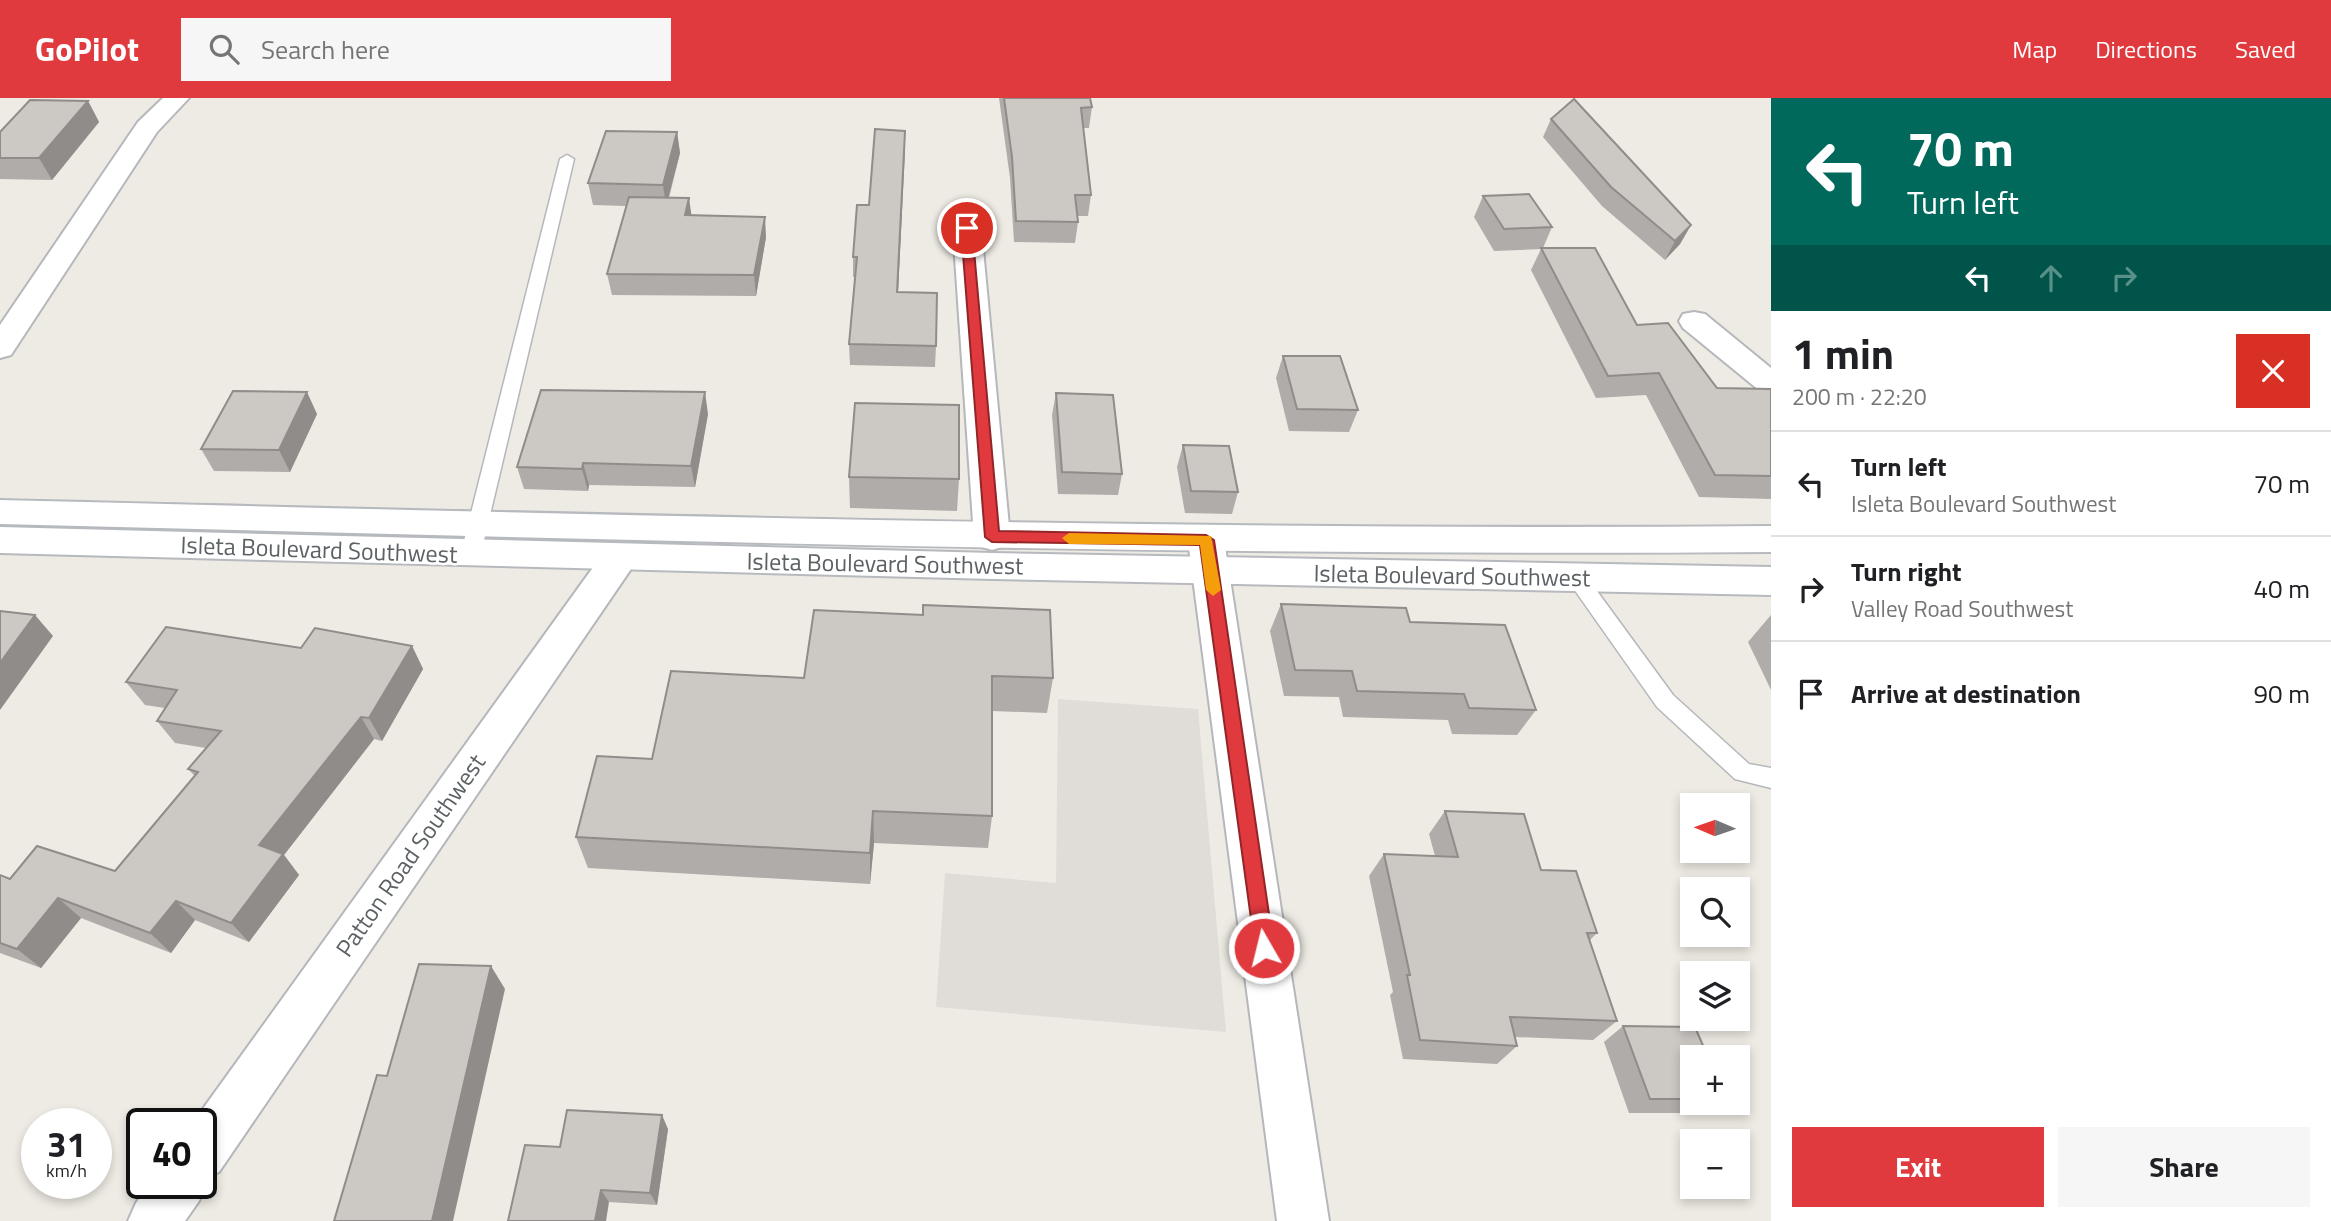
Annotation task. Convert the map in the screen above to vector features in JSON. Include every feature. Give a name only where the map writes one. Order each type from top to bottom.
[{"type":"main road","points":[[0,348],[147,127],[177,98]]},
{"type":"main road","points":[[967,228],[992,537]]},
{"type":"main road","points":[[1695,321],[1771,384]]},
{"type":"main road","name":"Isleta Boulevard Southwest","points":[[0,512],[475,538],[620,557],[1208,555],[1563,542],[1771,539]]},
{"type":"main road","name":"Isleta Boulevard Southwest","points":[[0,540],[992,537],[1208,555],[1576,577],[1771,582]]},
{"type":"main road","points":[[1208,555],[1303,1221]]},
{"type":"main road","name":"Patton Road Southwest","points":[[217,1131],[620,557]]},
{"type":"main road","points":[[154,1221],[170,1199]]},
{"type":"lane","points":[[475,538],[567,159]]},
{"type":"lane","points":[[1576,577],[1664,701],[1743,772],[1771,778]]},
{"type":"shaded area","points":[[1058,699],[1198,709],[1226,1032],[936,1007],[945,873],[1056,883]]},
{"type":"building","points":[[1004,98],[1090,98],[1092,107],[1081,108],[1091,195],[1075,195],[1078,222],[1016,221],[1012,157]]},
{"type":"building","points":[[1574,99],[1691,225],[1675,241],[1611,187],[1551,119]]},
{"type":"building","points":[[30,100],[88,101],[39,158],[0,158],[0,132]]},
{"type":"building","points":[[875,129],[905,131],[897,292],[937,293],[936,346],[849,344],[857,257],[853,257],[857,205],[869,205]]},
{"type":"building","points":[[606,131],[677,132],[663,185],[588,183]]},
{"type":"building","points":[[1529,194],[1552,227],[1504,229],[1483,196]]},
{"type":"building","points":[[629,197],[689,198],[685,215],[765,217],[754,275],[607,274]]},
{"type":"building","points":[[1541,248],[1595,248],[1637,325],[1668,323],[1717,388],[1771,389],[1771,476],[1715,475],[1659,373],[1608,376]]},
{"type":"building","points":[[1283,356],[1340,356],[1358,410],[1297,409]]},
{"type":"building","points":[[541,390],[705,392],[691,466],[583,463],[582,469],[517,467]]},
{"type":"building","points":[[233,391],[307,392],[279,450],[201,449]]},
{"type":"building","points":[[1056,393],[1113,395],[1122,474],[1062,472]]},
{"type":"building","points":[[855,403],[959,405],[959,479],[849,477]]},
{"type":"building","points":[[1183,445],[1229,446],[1238,492],[1191,491]]},
{"type":"building","points":[[1281,604],[1406,608],[1410,622],[1505,625],[1536,710],[1469,708],[1464,694],[1357,691],[1352,671],[1295,670]]},
{"type":"building","points":[[923,605],[1050,610],[1053,678],[992,676],[992,816],[873,811],[870,853],[576,837],[597,756],[652,759],[671,671],[804,678],[814,610],[923,615]]},
{"type":"building","points":[[0,611],[35,615],[0,663]]},
{"type":"building","points":[[166,627],[301,648],[315,628],[412,646],[369,718],[361,717],[259,845],[283,854],[231,923],[176,901],[150,933],[58,898],[17,949],[0,943],[0,875],[10,879],[37,846],[115,871],[198,772],[188,769],[221,731],[157,721],[177,690],[126,682]]},
{"type":"building","points":[[1445,811],[1524,814],[1541,870],[1576,871],[1597,933],[1587,933],[1617,1021],[1510,1017],[1517,1046],[1420,1040],[1407,975],[1410,975],[1384,854],[1458,857]]},
{"type":"building","points":[[419,964],[491,966],[432,1221],[334,1221],[377,1075],[387,1076]]},
{"type":"building","points":[[1623,1026],[1680,1027],[1680,1031],[1697,1031],[1703,1045],[1680,1045],[1680,1099],[1650,1099]]},
{"type":"building","points":[[567,1110],[662,1115],[650,1193],[601,1190],[595,1221],[508,1221],[525,1145],[560,1147]]},
{"type":"slow traffic","points":[[1069,538],[1206,540],[1213,590]]},
{"type":"route","points":[[967,228],[992,537],[1206,540],[1264,948]]}]
